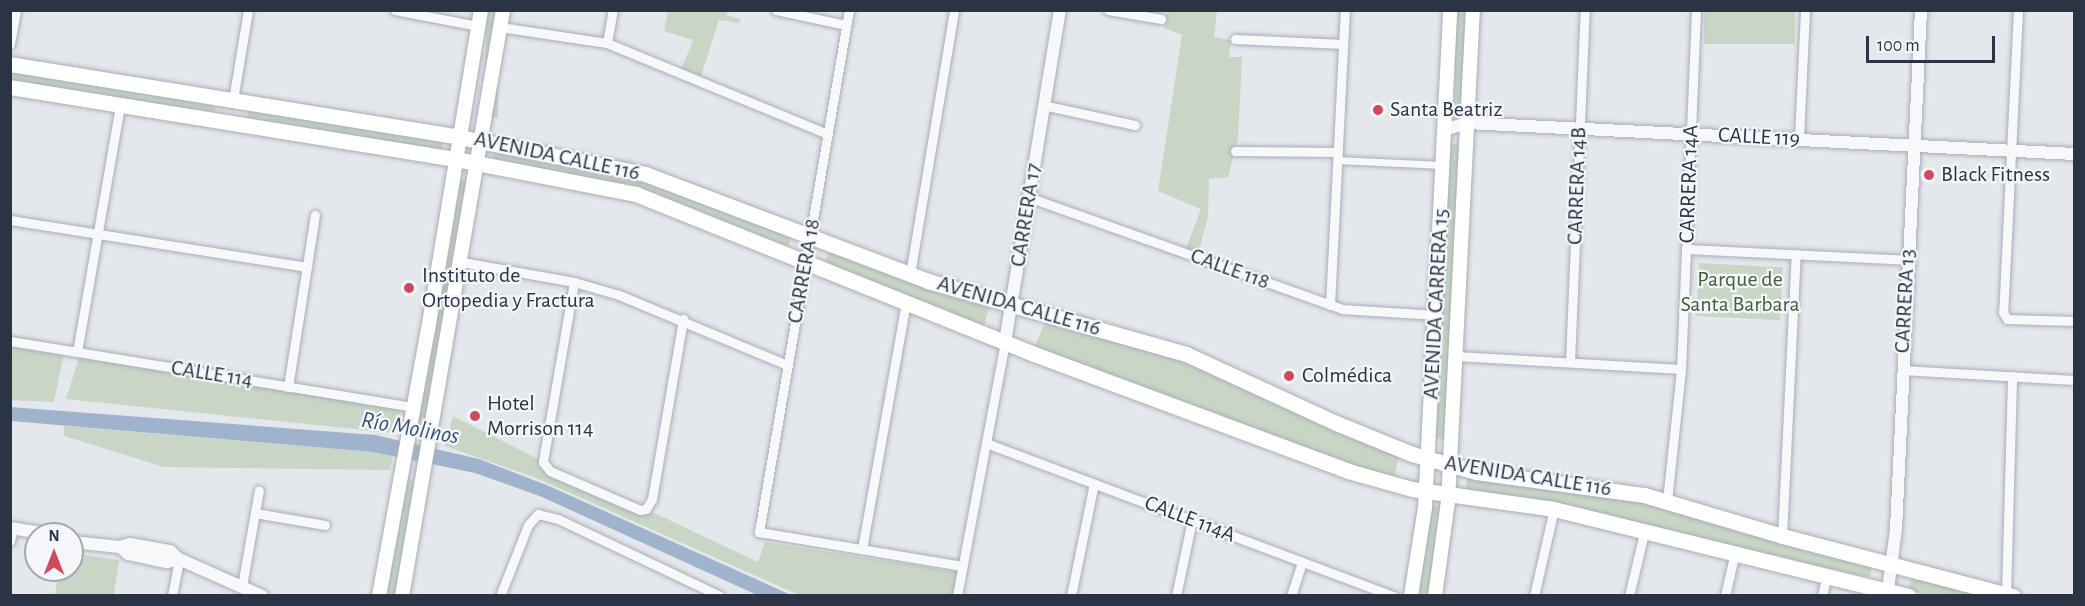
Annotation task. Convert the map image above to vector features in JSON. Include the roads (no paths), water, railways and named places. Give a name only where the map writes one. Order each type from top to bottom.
[{"type":"main road","points":[[379,596],[481,10]]},
{"type":"main road","points":[[402,596],[423,464],[462,262],[503,10]]},
{"type":"main road","name":"AVENIDA CARRERA 15","points":[[1411,596],[1421,550],[1426,491],[1437,315],[1450,10]]},
{"type":"main road","name":"AVENIDA CARRERA 15","points":[[1435,596],[1449,494],[1473,10]]},
{"type":"main road","name":"AVENIDA CALLE 116","points":[[10,64],[460,137],[645,174],[910,274],[1186,354],[1336,423],[1427,459],[1450,465],[1667,501],[1782,536],[2010,595]]},
{"type":"main road","name":"AVENIDA CALLE 116","points":[[10,87],[456,159],[636,194],[1005,342],[1319,461],[1426,491],[1554,509],[1645,529],[1908,596]]},
{"type":"main road","points":[[158,112],[231,116],[233,100]]},
{"type":"street","points":[[10,44],[16,10]]},
{"type":"street","points":[[233,100],[248,10]]},
{"type":"street","points":[[395,10],[478,26]]},
{"type":"street","points":[[607,43],[613,10]]},
{"type":"street","points":[[776,10],[846,25]]},
{"type":"street","name":"CARRERA 18","points":[[849,10],[759,532],[862,549]]},
{"type":"street","points":[[910,274],[954,10]]},
{"type":"street","name":"CARRERA 17","points":[[957,596],[1005,342],[1060,10]]},
{"type":"street","points":[[1108,10],[1161,19]]},
{"type":"street","points":[[1330,305],[1345,10]]},
{"type":"street","name":"CARRERA 14B","points":[[1570,362],[1585,10]]},
{"type":"street","name":"CARRERA 14A","points":[[1667,501],[1681,369],[1696,10]]},
{"type":"street","points":[[1799,138],[1805,10]]},
{"type":"street","name":"CARRERA 13","points":[[1888,590],[1921,10]]},
{"type":"street","points":[[2018,10],[2003,312],[2007,319],[2074,321]]},
{"type":"street","points":[[500,27],[607,43],[828,134]]},
{"type":"street","points":[[1235,39],[1343,44]]},
{"type":"street","points":[[77,352],[120,105]]},
{"type":"street","points":[[1043,105],[1136,125]]},
{"type":"street","name":"CALLE 119","points":[[1444,130],[1467,123],[1799,138],[2074,154]]},
{"type":"street","points":[[1235,151],[1337,156],[1443,165]]},
{"type":"street","name":"CALLE 118","points":[[1028,197],[1330,305],[1352,311],[1437,315]]},
{"type":"street","points":[[288,387],[315,215]]},
{"type":"street","points":[[10,220],[307,267]]},
{"type":"street","points":[[1686,249],[1907,260]]},
{"type":"street","points":[[1782,536],[1796,254]]},
{"type":"street","points":[[462,262],[574,282],[682,319],[787,365]]},
{"type":"street","points":[[574,282],[543,462],[550,471],[634,508],[646,509],[652,499],[682,319]]},
{"type":"street","points":[[906,303],[862,549],[962,566]]},
{"type":"street","name":"CALLE 114","points":[[10,341],[413,407]]},
{"type":"street","points":[[1456,356],[1681,369]]},
{"type":"street","points":[[1902,370],[2074,380]]},
{"type":"street","points":[[2010,595],[2012,376]]},
{"type":"street","name":"CALLE 114A","points":[[986,443],[1394,596]]},
{"type":"street","points":[[1071,596],[1094,483]]},
{"type":"street","points":[[242,586],[259,490]]},
{"type":"street","points":[[1534,596],[1554,509]]},
{"type":"street","points":[[255,513],[325,525]]},
{"type":"street","points":[[500,596],[528,525],[538,514],[558,519],[720,596]]},
{"type":"street","points":[[1176,596],[1192,520]]},
{"type":"street","points":[[1629,596],[1645,529]]},
{"type":"street","points":[[84,543],[120,547],[130,544],[170,551],[179,559],[262,596]]},
{"type":"street","points":[[1725,596],[1735,552]]},
{"type":"street","points":[[172,596],[179,559]]},
{"type":"street","points":[[1291,596],[1302,562]]},
{"type":"street","points":[[1822,596],[1827,575]]},
{"type":"water","points":[[10,407],[375,435],[479,459],[549,486],[791,595],[757,595],[542,497],[475,473],[373,452],[11,421]]},
{"type":"place","name":"Santa Beatriz","points":[[1378,110]]},
{"type":"place","name":"Black Fitness","points":[[1929,175]]},
{"type":"place","name":"Instituto de Ortopedia y Fractura","points":[[409,288]]},
{"type":"place","name":"Colmédica","points":[[1289,376]]},
{"type":"place","name":"Hotel Morrison 114","points":[[475,416]]},
{"type":"park label","name":"Parque de Santa Barbara","points":[[1740,292]]},
{"type":"water label","name":"Río Molinos","points":[[410,429]]}]
